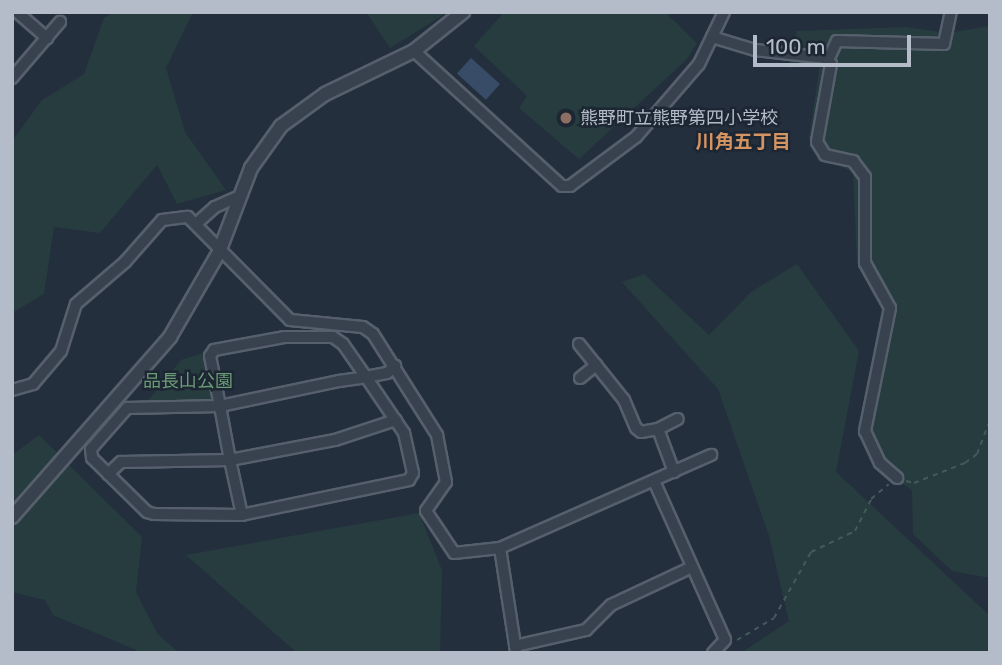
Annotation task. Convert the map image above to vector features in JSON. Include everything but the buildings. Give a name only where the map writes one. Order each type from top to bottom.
[{"type":"street","points":[[17,12],[47,38]]},
{"type":"street","points":[[12,517],[158,354],[219,252],[240,196],[267,143],[303,107],[414,51],[463,12]]},
{"type":"street","points":[[414,51],[562,186],[570,186],[636,137],[699,64],[724,12]]},
{"type":"street","points":[[897,478],[880,463],[865,432],[890,308],[865,263],[864,177],[853,161],[825,155],[817,142],[828,92],[824,83],[828,60],[837,41],[944,44],[951,12]]},
{"type":"street","points":[[12,78],[60,22]]},
{"type":"street","points":[[712,37],[755,50],[828,60]]},
{"type":"street","points":[[197,223],[215,207],[240,196]]},
{"type":"street","points":[[12,390],[33,384],[61,351],[76,304],[125,262],[162,220],[188,217],[197,223],[219,252],[290,320],[363,327],[373,334],[396,366],[437,435],[446,482],[428,503],[433,527],[454,553],[500,548],[711,455]]},
{"type":"street","points":[[242,514],[230,460],[220,406],[210,356],[214,350],[284,337],[333,337],[343,344],[366,377],[404,433],[413,473],[409,481],[242,514],[147,512],[92,458],[91,449],[127,408],[220,406],[366,377],[396,366]]},
{"type":"street","points":[[579,344],[624,400],[636,428],[641,432],[658,429],[678,419]]},
{"type":"street","points":[[580,378],[596,365]]},
{"type":"street","points":[[108,474],[121,462],[230,460],[335,440],[396,421]]},
{"type":"street","points":[[658,429],[674,472]]},
{"type":"street","points":[[654,481],[723,643],[713,653]]},
{"type":"street","points":[[500,548],[516,650],[586,630],[611,605],[692,567]]},
{"type":"path","points":[[723,643],[766,626],[789,597],[811,552],[855,531],[871,499],[897,478],[914,483],[965,463],[977,454],[990,420]]},
{"type":"green space","points":[[114,12],[193,12],[166,68],[185,132],[226,190],[177,204],[157,165],[100,233],[54,227],[44,294],[12,313],[12,141],[42,100],[84,74],[104,18]]},
{"type":"green space","points":[[366,12],[448,12],[390,48]]},
{"type":"green space","name":"熊野町立熊野第四小学校","points":[[504,12],[665,12],[697,43],[687,59],[579,159],[519,108],[527,96],[474,46]]},
{"type":"green space","points":[[990,26],[990,578],[952,571],[913,534],[912,490],[872,464],[858,430],[882,306],[857,263],[853,172],[819,157],[809,138],[820,65],[788,68],[797,31],[906,27],[948,33]]},
{"type":"green space","points":[[797,264],[859,351],[836,472],[990,616],[990,653],[741,653],[789,621],[769,536],[718,389],[622,282],[644,274],[709,335],[751,292]]},
{"type":"green space","name":"品長山公園","points":[[203,353],[213,395],[208,402],[147,402],[181,360]]},
{"type":"green space","points":[[39,435],[142,537],[136,592],[157,633],[179,653],[143,653],[53,615],[45,600],[12,592],[12,455]]},
{"type":"green space","points":[[419,513],[442,570],[440,653],[297,653],[186,555]]},
{"type":"water","points":[[471,58],[500,84],[486,100],[457,74]]},
{"type":"place","name":"熊野町立熊野第四小学校","points":[[566,118]]},
{"type":"district","name":"川角五丁目","points":[[743,142]]}]
